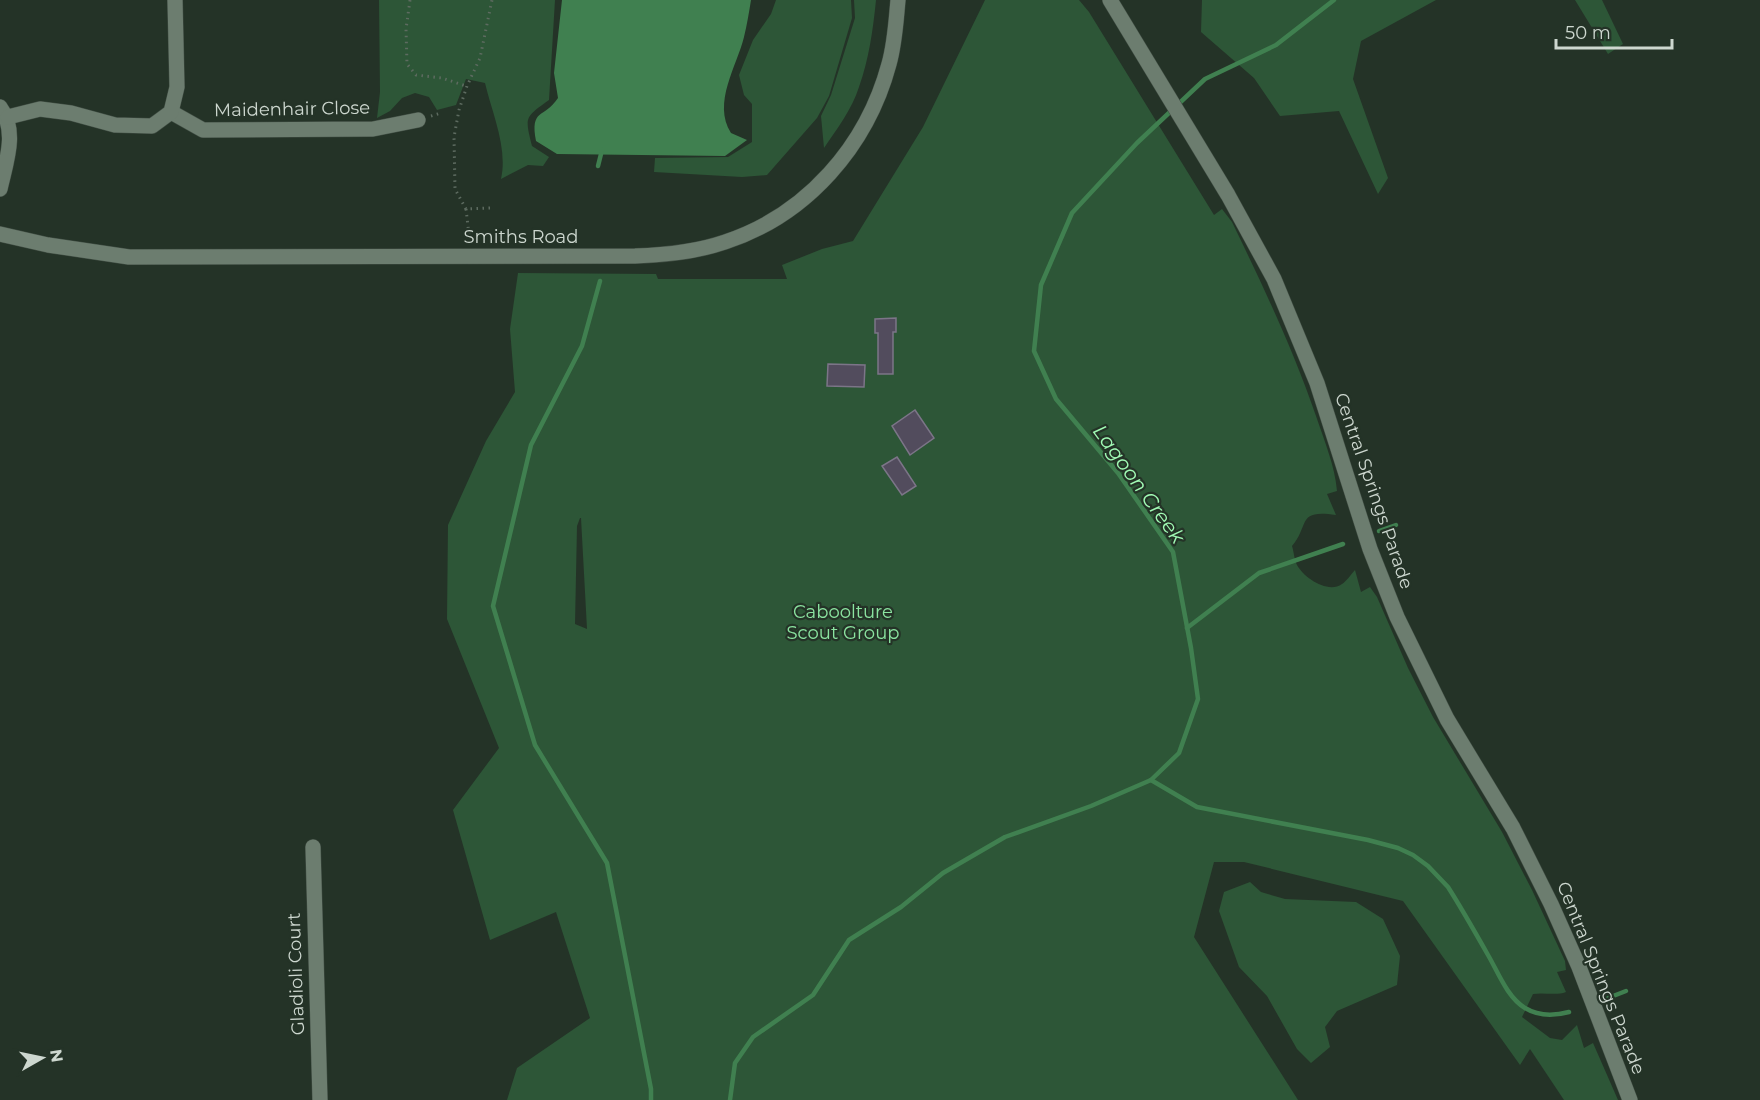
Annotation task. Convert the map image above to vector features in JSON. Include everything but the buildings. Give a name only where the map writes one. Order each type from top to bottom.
[{"type":"street","points":[[0,189],[10,141],[4,112],[40,109],[71,113],[115,124],[153,126],[171,112],[177,87],[175,0]]},
{"type":"street","name":"Smiths Road","points":[[0,234],[48,245],[129,257],[635,256],[683,253],[707,247],[762,226],[795,205],[824,180],[850,149],[872,112],[886,77],[898,0]]},
{"type":"street","name":"Central Springs Parade","points":[[1110,0],[1248,230],[1289,314],[1324,403],[1370,549],[1397,617],[1428,683],[1513,828],[1551,904],[1579,967],[1630,1100]]},
{"type":"street","name":"Maidenhair Close","points":[[171,112],[203,130],[373,129],[418,120]]},
{"type":"street","name":"Gladioli Court","points":[[313,847],[320,1100]]},
{"type":"path","points":[[410,0],[406,29],[407,64],[416,75],[442,78],[467,86]]},
{"type":"path","points":[[469,235],[466,209],[455,189],[454,137],[459,110],[480,58],[492,0]]},
{"type":"path","points":[[466,209],[490,208]]},
{"type":"green space","points":[[379,0],[555,0],[549,100],[528,119],[532,146],[549,157],[543,166],[528,165],[501,179],[503,167],[501,143],[485,83],[466,79],[456,105],[437,110],[429,97],[415,93],[402,98],[390,111],[377,118],[380,92]]},
{"type":"green space","points":[[776,0],[851,0],[852,18],[829,96],[817,118],[767,175],[742,177],[654,172],[655,158],[728,157],[752,142],[752,104],[744,95],[739,75],[753,40],[771,14]]},
{"type":"green space","points":[[854,0],[876,0],[868,55],[856,95],[844,119],[824,148],[821,116],[831,95],[855,18]]},
{"type":"green space","name":"Caboolture Scout Group","points":[[985,0],[1079,0],[1089,12],[1214,215],[1222,209],[1232,222],[1298,366],[1326,444],[1337,491],[1327,494],[1336,515],[1315,514],[1306,520],[1292,546],[1297,565],[1305,575],[1317,583],[1330,587],[1342,584],[1355,570],[1361,592],[1370,587],[1377,597],[1408,668],[1433,717],[1502,832],[1565,961],[1566,970],[1557,972],[1566,992],[1533,994],[1522,1017],[1550,1038],[1562,1040],[1577,1025],[1584,1048],[1593,1043],[1618,1100],[1564,1100],[1530,1049],[1520,1065],[1403,901],[1244,862],[1214,862],[1194,937],[1298,1100],[507,1100],[517,1068],[590,1018],[556,912],[490,940],[453,810],[499,748],[447,619],[448,525],[486,441],[515,392],[510,329],[518,273],[656,274],[658,279],[787,279],[782,265],[822,249],[853,241],[923,127]],"holes":[[[581,518],[587,629],[575,624],[577,526]]]},
{"type":"green space","points":[[1202,0],[1436,0],[1361,41],[1353,79],[1388,178],[1378,194],[1339,111],[1280,116],[1254,78],[1201,32]]},
{"type":"green space","points":[[1575,0],[1602,0],[1623,44],[1608,54]]},
{"type":"green space","points":[[1250,882],[1261,892],[1285,899],[1356,902],[1383,919],[1400,956],[1397,985],[1337,1011],[1325,1027],[1330,1047],[1311,1063],[1297,1049],[1267,996],[1239,967],[1219,911],[1224,892]]},
{"type":"shaded area","points":[[562,0],[751,0],[744,37],[728,85],[724,109],[731,133],[747,140],[725,156],[557,154],[536,141],[537,118],[558,98],[554,73]]},
{"type":"waterway","name":"Lagoon Creek","points":[[730,1100],[735,1063],[753,1037],[813,995],[849,940],[901,907],[943,873],[1005,837],[1091,806],[1151,780],[1179,753],[1198,699],[1173,552],[1118,473],[1056,399],[1034,351],[1041,285],[1072,213],[1137,143],[1205,79],[1276,45],[1334,0]]},
{"type":"waterway","points":[[598,166],[602,150]]},
{"type":"waterway","points":[[600,281],[582,346],[531,445],[493,606],[535,745],[607,863],[651,1089],[651,1100]]},
{"type":"waterway","points":[[1379,531],[1396,525]]},
{"type":"waterway","points":[[1187,628],[1259,573],[1343,544]]},
{"type":"waterway","points":[[1151,780],[1197,807],[1368,840],[1398,848],[1413,855],[1428,866],[1448,887],[1513,997],[1525,1008],[1541,1014],[1569,1012]]},
{"type":"waterway","points":[[1608,998],[1626,991]]}]
